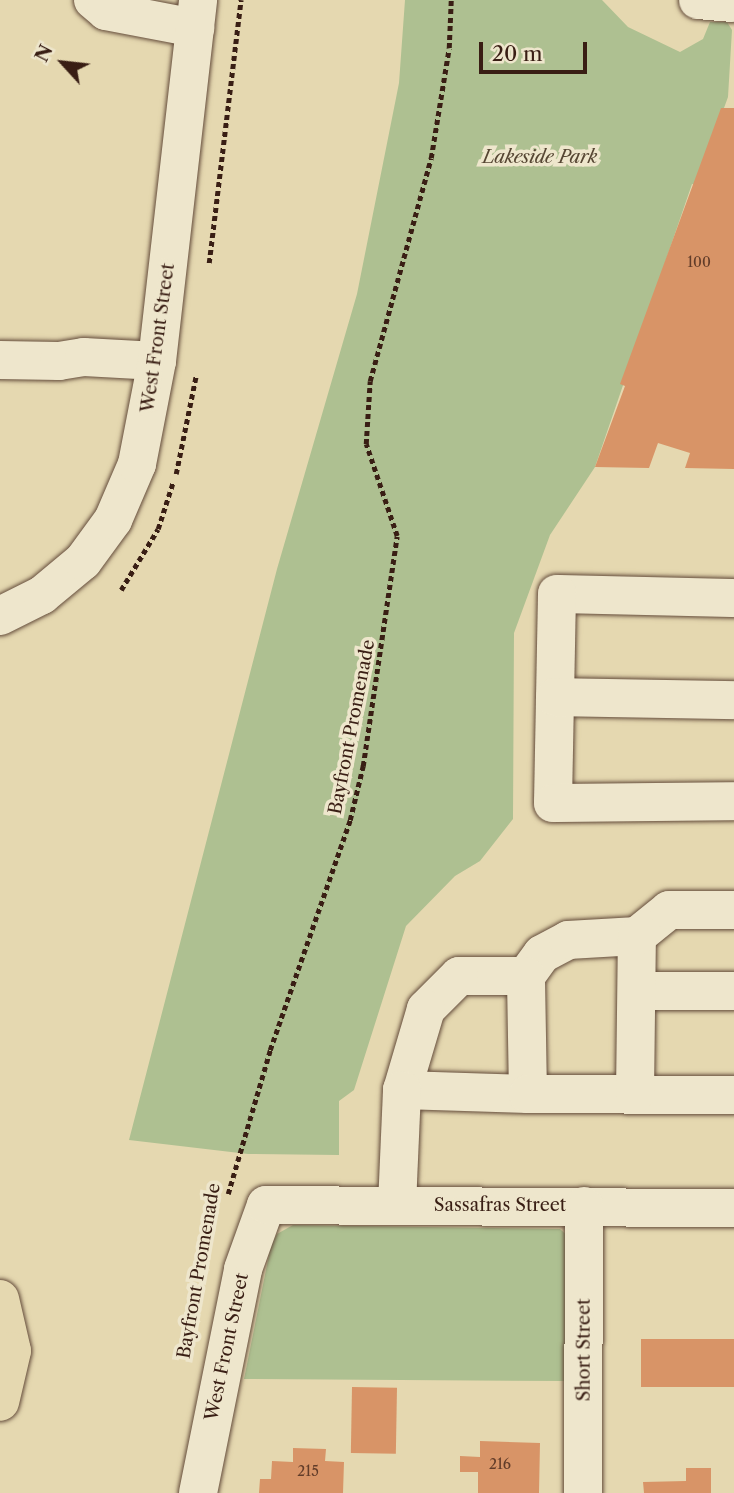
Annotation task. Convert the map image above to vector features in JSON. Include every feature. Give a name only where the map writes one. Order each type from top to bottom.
[{"type":"highway","points":[[0,1299],[12,1351],[0,1402]]},
{"type":"street","points":[[93,0],[106,11],[196,14]]},
{"type":"street","points":[[698,0],[734,3]]},
{"type":"street","name":"West Front Street","points":[[0,616],[42,595],[83,561],[113,520],[137,464],[157,362],[196,14]]},
{"type":"street","points":[[0,360],[59,361],[85,357],[157,362]]},
{"type":"street","points":[[734,598],[557,594],[553,803],[734,801]]},
{"type":"street","points":[[555,697],[734,700]]},
{"type":"street","points":[[528,1094],[526,976],[542,954],[568,940],[637,936],[669,910],[734,910]]},
{"type":"street","points":[[635,1094],[637,936]]},
{"type":"street","points":[[397,1205],[402,1090],[425,1009],[459,976],[526,976]]},
{"type":"street","points":[[638,990],[734,991]]},
{"type":"street","points":[[402,1090],[528,1094],[734,1095]]},
{"type":"street","name":"West Front Street","points":[[198,1493],[243,1269],[266,1205]]},
{"type":"street","name":"Sassafras Street","points":[[266,1205],[734,1208]]},
{"type":"street","name":"Short Street","points":[[583,1493],[584,1206]]},
{"type":"path","name":"Bayfront Promenade","points":[[227,1204],[229,1181],[330,882],[363,766],[397,537],[366,444],[370,381],[431,158],[449,48],[451,0]]},
{"type":"green space","name":"Lakeside Park","points":[[405,0],[602,0],[628,27],[680,52],[703,39],[710,22],[727,22],[732,30],[728,97],[696,185],[692,184],[595,467],[550,535],[514,633],[513,819],[480,861],[455,876],[406,926],[354,1090],[339,1101],[339,1155],[248,1154],[129,1140],[277,569],[357,294],[399,83]]},
{"type":"green space","points":[[293,1225],[560,1229],[568,1236],[564,1381],[244,1379],[271,1245],[277,1234]]},
{"type":"building","points":[[721,108],[734,108],[734,469],[685,468],[690,453],[658,443],[649,468],[595,467],[625,386],[620,384]]},
{"type":"building","points":[[641,1339],[734,1339],[734,1387],[641,1387]]},
{"type":"building","points":[[352,1387],[397,1388],[396,1454],[351,1453]]},
{"type":"building","points":[[480,1441],[540,1443],[539,1493],[478,1493],[478,1472],[460,1472],[460,1456],[480,1457]]},
{"type":"building","points":[[293,1448],[326,1449],[325,1461],[344,1462],[343,1493],[259,1493],[260,1479],[271,1479],[272,1461],[293,1462]]},
{"type":"building","points":[[686,1468],[711,1468],[711,1493],[644,1493],[643,1482],[686,1481]]}]
